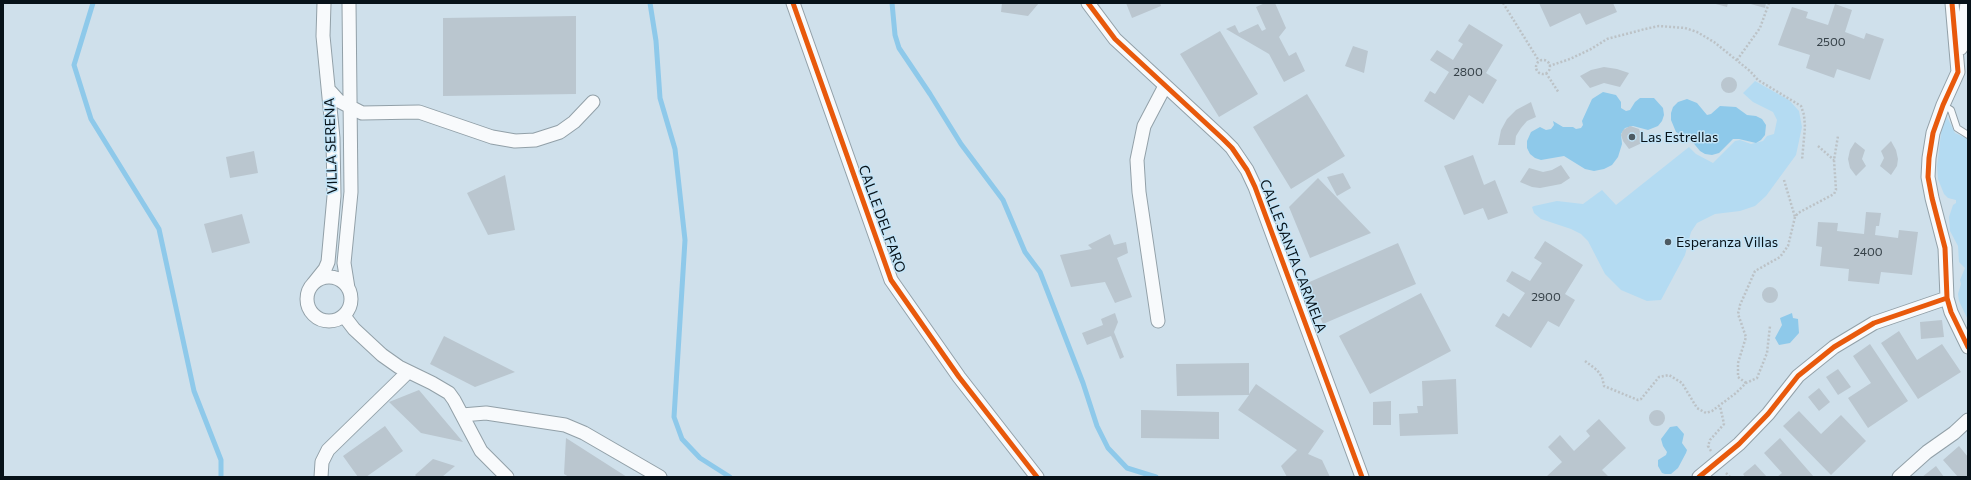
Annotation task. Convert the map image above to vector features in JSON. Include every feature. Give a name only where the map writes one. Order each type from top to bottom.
[{"type":"street","name":"VILLA SERENA","points":[[324,3],[323,36],[329,90],[334,168],[332,220],[328,262],[325,269],[309,290],[307,298],[312,313],[321,320],[329,322],[344,316],[352,303],[344,263],[351,192],[352,108],[349,3]]},
{"type":"street","name":"CALLE DEL FARO","points":[[793,3],[892,280],[959,377],[1037,477]]},
{"type":"street","name":"CALLE SANTA CARMELA","points":[[1088,3],[1115,39],[1232,148],[1247,170],[1258,194],[1362,477]]},
{"type":"street","points":[[1952,3],[1958,62]]},
{"type":"street","points":[[1967,3],[1957,75],[1943,105],[1933,132],[1928,172],[1932,198],[1944,244],[1947,298],[1955,324],[1968,347]]},
{"type":"street","points":[[1158,321],[1139,192],[1137,165],[1144,126],[1165,86]]},
{"type":"street","points":[[329,90],[335,98],[352,108],[371,113],[406,111],[419,112],[499,139],[526,141],[544,138],[560,132],[574,122],[593,102]]},
{"type":"street","points":[[314,284],[320,279],[332,277],[343,282],[348,288]]},
{"type":"street","points":[[1699,477],[1739,444],[1768,414],[1798,376],[1834,347],[1874,323],[1947,298]]},
{"type":"street","points":[[344,316],[354,329],[382,355],[408,372],[436,385],[449,394],[481,451],[506,477]]},
{"type":"street","points":[[321,477],[322,462],[328,450],[408,372]]},
{"type":"street","points":[[462,415],[486,413],[565,425],[584,433],[660,477]]},
{"type":"street","points":[[1899,477],[1927,452],[1954,433],[1968,420]]},
{"type":"lane","points":[[1943,105],[1951,110],[1957,128],[1968,135]]},
{"type":"path","points":[[1503,3],[1539,61]]},
{"type":"path","points":[[1737,60],[1760,28],[1769,3]]},
{"type":"path","points":[[1549,66],[1570,59],[1607,39],[1659,26],[1685,28],[1697,32],[1714,42],[1737,60],[1758,80],[1801,106],[1804,115],[1805,127],[1802,160]]},
{"type":"path","points":[[1539,61],[1546,61],[1549,66]]},
{"type":"path","points":[[1539,61],[1536,65],[1536,70],[1540,73],[1546,73]]},
{"type":"path","points":[[1546,73],[1549,66]]},
{"type":"path","points":[[1546,73],[1559,93]]},
{"type":"path","points":[[1746,383],[1738,377],[1738,363],[1746,337],[1738,314],[1740,305],[1755,271],[1780,258],[1788,246],[1795,217],[1798,213],[1834,194],[1836,190],[1834,160],[1838,136]]},
{"type":"path","points":[[1818,146],[1834,160]]},
{"type":"path","points":[[1784,180],[1795,217]]},
{"type":"path","points":[[1585,361],[1597,370],[1602,377],[1604,386],[1616,390],[1632,399],[1641,399],[1659,377],[1669,375],[1682,383],[1696,408],[1706,413],[1720,406],[1746,383],[1757,378],[1767,353],[1770,326]]},
{"type":"path","points":[[1718,462],[1708,446],[1710,440],[1724,424],[1720,406]]},
{"type":"shaded area","points":[[1755,81],[1789,100],[1799,111],[1802,127],[1796,155],[1766,196],[1755,206],[1740,211],[1715,214],[1697,223],[1691,232],[1685,255],[1661,300],[1647,301],[1621,290],[1605,274],[1588,241],[1581,234],[1541,219],[1534,213],[1532,207],[1557,201],[1583,204],[1602,190],[1616,205],[1689,147],[1696,154],[1713,163],[1735,141],[1740,140],[1751,144],[1763,141],[1767,136],[1774,134],[1777,120],[1773,112],[1753,102],[1743,93]]},
{"type":"shaded area","points":[[1603,92],[1616,95],[1621,102],[1621,108],[1626,111],[1630,110],[1635,102],[1640,98],[1654,98],[1663,108],[1664,115],[1662,121],[1658,126],[1648,130],[1633,126],[1625,128],[1621,134],[1622,144],[1618,157],[1612,165],[1604,169],[1594,171],[1585,169],[1564,156],[1541,160],[1530,154],[1527,148],[1527,141],[1531,132],[1540,127],[1546,130],[1551,129],[1554,125],[1553,121],[1563,127],[1573,127],[1576,129],[1581,128],[1583,125],[1582,121],[1592,99]]},
{"type":"shaded area","points":[[1687,99],[1697,103],[1707,115],[1711,114],[1720,106],[1736,107],[1747,115],[1756,116],[1762,119],[1766,125],[1765,135],[1756,143],[1733,139],[1719,153],[1712,155],[1705,154],[1700,151],[1691,140],[1676,132],[1671,120],[1673,107],[1678,102]]},
{"type":"shaded area","points":[[1947,117],[1955,133],[1968,139],[1968,320],[1959,301],[1958,294],[1961,284],[1960,280],[1965,268],[1959,262],[1958,246],[1950,231],[1949,217],[1956,200],[1948,198],[1944,194],[1938,179],[1937,166],[1942,126],[1944,118]]},
{"type":"shaded area","points":[[1792,313],[1793,318],[1798,319],[1799,333],[1790,343],[1779,345],[1775,338],[1782,325],[1780,318]]},
{"type":"shaded area","points":[[1677,426],[1684,434],[1682,443],[1687,450],[1678,468],[1671,474],[1665,474],[1662,473],[1658,466],[1658,460],[1666,455],[1667,452],[1661,439],[1670,427]]},
{"type":"building","points":[[1002,3],[1039,3],[1028,16],[1001,12]]},
{"type":"building","points":[[1126,3],[1160,3],[1161,6],[1132,18]]},
{"type":"building","points":[[1265,3],[1275,3],[1286,28],[1279,37],[1289,56],[1296,52],[1305,71],[1284,82],[1269,54],[1226,29],[1235,25],[1239,33],[1258,24],[1262,31],[1266,29],[1256,7]]},
{"type":"building","points":[[1539,3],[1613,3],[1617,12],[1586,25],[1580,13],[1550,27]]},
{"type":"building","points":[[1712,3],[1728,3],[1727,7]]},
{"type":"building","points":[[1747,3],[1766,3],[1765,8]]},
{"type":"building","points":[[1835,4],[1852,10],[1845,32],[1864,39],[1866,33],[1884,39],[1870,80],[1837,69],[1834,78],[1806,68],[1810,55],[1778,45],[1792,7],[1808,12],[1806,18],[1828,25]]},
{"type":"building","points":[[576,16],[576,94],[443,96],[443,18]]},
{"type":"building","points":[[1469,24],[1503,45],[1486,73],[1497,80],[1483,104],[1469,95],[1454,120],[1424,101],[1430,91],[1435,94],[1449,72],[1430,60],[1437,50],[1453,60],[1463,44],[1458,41]]},
{"type":"building","points":[[1220,31],[1258,94],[1219,117],[1180,54]]},
{"type":"building","points":[[1353,46],[1368,51],[1364,73],[1345,66]]},
{"type":"building","points":[[1604,67],[1629,73],[1620,87],[1604,83],[1590,88],[1580,76],[1591,70]]},
{"type":"building","points":[[1729,77],[1735,79],[1737,85],[1735,91],[1729,93],[1723,91],[1721,85],[1723,79]]},
{"type":"building","points":[[1307,94],[1345,156],[1291,189],[1253,127]]},
{"type":"building","points":[[1531,102],[1536,117],[1527,121],[1521,128],[1516,136],[1515,145],[1498,145],[1501,130],[1507,119],[1516,110]]},
{"type":"building","name":"Las Estrellas","points":[[1630,126],[1639,129],[1644,142],[1629,149],[1623,141],[1621,135],[1623,130]]},
{"type":"building","points":[[1891,141],[1896,150],[1898,159],[1897,166],[1891,175],[1880,166],[1884,158],[1881,151]]},
{"type":"building","points":[[1855,142],[1865,150],[1862,159],[1866,166],[1856,176],[1850,168],[1848,159],[1850,150]]},
{"type":"building","points":[[254,151],[258,173],[230,178],[226,157]]},
{"type":"building","points":[[1473,155],[1484,185],[1495,180],[1508,213],[1488,220],[1483,208],[1464,215],[1444,166]]},
{"type":"building","points":[[1561,165],[1570,178],[1561,184],[1540,188],[1532,187],[1520,182],[1529,168],[1543,172],[1552,170]]},
{"type":"building","points":[[1343,173],[1351,188],[1337,196],[1327,177]]},
{"type":"building","points":[[505,175],[515,230],[488,235],[467,193]]},
{"type":"building","points":[[1318,178],[1371,233],[1310,258],[1289,207]]},
{"type":"building","points":[[1866,212],[1881,213],[1879,226],[1876,226],[1875,235],[1898,238],[1899,230],[1918,232],[1912,275],[1881,272],[1879,284],[1848,281],[1849,269],[1820,266],[1822,247],[1816,246],[1818,222],[1838,223],[1837,231],[1864,234]]},
{"type":"building","points":[[242,214],[250,243],[212,253],[204,224]]},
{"type":"building","points":[[1110,234],[1114,245],[1126,242],[1128,253],[1117,258],[1132,297],[1115,303],[1105,282],[1071,287],[1060,255],[1092,249],[1088,245]]},
{"type":"building","points":[[1545,241],[1583,265],[1565,294],[1575,300],[1559,327],[1548,321],[1531,348],[1495,326],[1503,313],[1509,317],[1525,293],[1506,281],[1512,271],[1530,281],[1542,263],[1534,258]]},
{"type":"building","points":[[1398,243],[1416,284],[1323,324],[1305,284]]},
{"type":"building","points":[[1770,287],[1776,289],[1778,295],[1776,301],[1770,303],[1764,301],[1762,295],[1764,289]]},
{"type":"building","points":[[1421,293],[1451,351],[1370,394],[1339,336]]},
{"type":"building","points":[[1115,313],[1118,322],[1114,332],[1124,357],[1120,359],[1111,336],[1087,345],[1082,333],[1103,325],[1101,319]]},
{"type":"building","points":[[1942,320],[1944,337],[1921,339],[1920,322]]},
{"type":"building","points":[[1899,331],[1917,360],[1942,344],[1961,372],[1918,399],[1881,343]]},
{"type":"building","points":[[444,336],[515,372],[475,387],[430,364]]},
{"type":"building","points":[[1870,344],[1908,401],[1868,428],[1848,398],[1871,383],[1853,356]]},
{"type":"building","points":[[1249,363],[1249,394],[1256,384],[1324,431],[1308,454],[1322,460],[1330,477],[1287,477],[1281,466],[1297,450],[1238,410],[1249,395],[1177,396],[1176,364]]},
{"type":"building","points":[[1838,369],[1851,387],[1838,395],[1826,377]]},
{"type":"building","points":[[1456,379],[1458,434],[1400,436],[1399,414],[1418,413],[1417,406],[1423,406],[1422,381]]},
{"type":"building","points":[[1819,388],[1830,402],[1819,411],[1808,397]]},
{"type":"building","points":[[419,390],[463,442],[421,433],[389,402]]},
{"type":"building","points":[[1391,401],[1391,425],[1373,425],[1373,402]]},
{"type":"building","points":[[1141,410],[1219,412],[1219,439],[1141,438]]},
{"type":"building","points":[[1657,410],[1663,412],[1665,418],[1663,424],[1657,426],[1651,424],[1649,418],[1651,412]]},
{"type":"building","points":[[1799,411],[1821,434],[1841,415],[1866,441],[1831,475],[1783,426]]},
{"type":"building","points":[[1599,419],[1626,448],[1602,470],[1609,477],[1546,477],[1562,462],[1548,447],[1560,435],[1574,451],[1590,436],[1586,431]]},
{"type":"building","points":[[385,426],[403,451],[366,477],[358,477],[343,456]]},
{"type":"building","points":[[566,438],[627,477],[569,477],[564,474]]},
{"type":"building","points":[[1780,438],[1814,477],[1777,477],[1782,473],[1764,453]]},
{"type":"building","points":[[1959,446],[1968,457],[1968,477],[1958,477],[1943,460]]},
{"type":"building","points":[[433,459],[455,466],[442,477],[417,477],[415,475]]},
{"type":"building","points":[[1755,464],[1767,477],[1745,477],[1743,474]]},
{"type":"building","points":[[1936,466],[1944,477],[1922,477]]},
{"type":"waterway","points":[[93,3],[74,65],[91,119],[159,229],[194,391],[221,460],[221,477]]},
{"type":"waterway","points":[[650,3],[656,41],[660,98],[675,149],[685,240],[674,417],[682,439],[700,458],[730,477]]},
{"type":"waterway","points":[[892,3],[895,35],[899,48],[961,144],[1003,200],[1025,252],[1040,272],[1083,383],[1097,426],[1108,448],[1127,468],[1156,477]]},
{"type":"cycle path","points":[[793,3],[891,280],[959,377],[1037,477]]},
{"type":"cycle path","points":[[1088,3],[1115,39],[1223,139],[1232,148],[1247,170],[1255,187],[1362,477]]},
{"type":"cycle path","points":[[1952,3],[1958,72],[1943,105],[1933,133],[1928,177],[1945,248],[1947,298],[1951,312],[1968,347]]},
{"type":"cycle path","points":[[1699,477],[1739,444],[1768,414],[1798,376],[1834,347],[1874,323],[1947,298]]},
{"type":"place","name":"Las Estrellas","points":[[1632,137]]},
{"type":"place","name":"Esperanza Villas","points":[[1668,242]]}]
